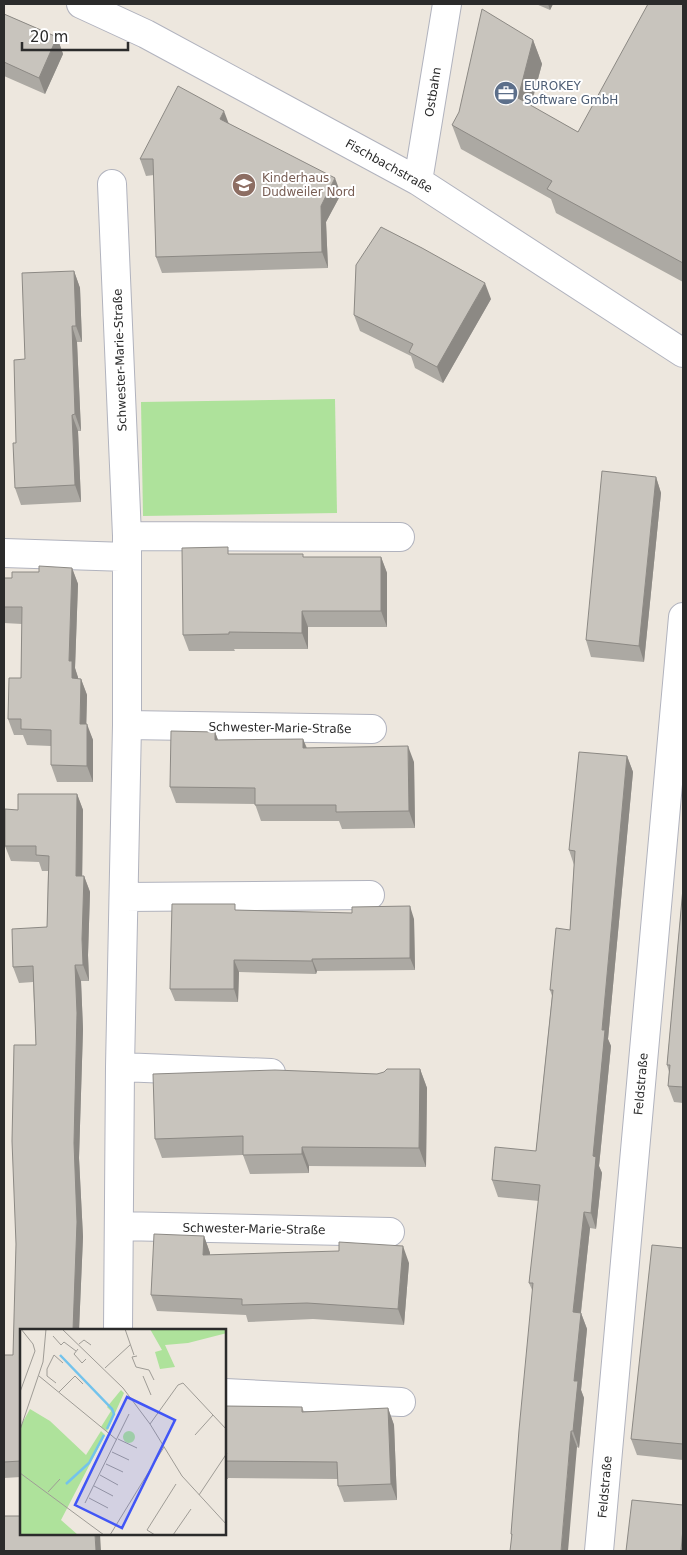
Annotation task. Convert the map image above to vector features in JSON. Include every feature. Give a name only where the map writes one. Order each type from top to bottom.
[{"type":"street","name":"Fischbachstraße","points":[[81,4],[146,34],[418,181],[683,353]]},
{"type":"street","name":"Ostbahn","points":[[418,181],[447,4]]},
{"type":"street","name":"Schwester-Marie-Straße","points":[[112,184],[127,546],[127,725],[120,1067],[118,1329]]},
{"type":"street","points":[[4,553],[127,546],[400,537]]},
{"type":"street","name":"Feldstraße","points":[[599,1551],[683,617]]},
{"type":"street","name":"Schwester-Marie-Straße","points":[[127,725],[372,730]]},
{"type":"street","points":[[124,898],[370,895]]},
{"type":"street","points":[[120,1067],[296,1074]]},
{"type":"street","name":"Schwester-Marie-Straße","points":[[119,1226],[390,1232]]},
{"type":"street","points":[[226,1393],[401,1402]]},
{"type":"green space","points":[[335,399],[337,513],[143,516],[141,402]]},
{"type":"building","points":[[648,4],[683,4],[683,263],[547,189],[552,181],[452,125],[459,112],[482,9],[533,40],[518,98],[578,132]]},
{"type":"building","points":[[4,14],[57,37],[39,78],[4,62]]},
{"type":"building","name":"Kinderhaus Dudweiler Nord","points":[[178,86],[224,111],[220,119],[335,178],[321,206],[322,252],[156,257],[153,159],[140,159]]},
{"type":"building","points":[[381,227],[485,283],[437,367],[409,352],[413,344],[354,315],[356,265]]},
{"type":"building","points":[[74,271],[76,326],[72,326],[75,414],[72,415],[75,485],[15,488],[13,443],[16,443],[14,360],[25,359],[22,273]]},
{"type":"building","points":[[602,471],[656,477],[639,646],[586,640]]},
{"type":"building","points":[[228,547],[228,554],[303,554],[303,557],[381,557],[381,611],[302,611],[302,633],[229,632],[229,634],[183,635],[182,548]]},
{"type":"building","points":[[39,566],[72,568],[69,661],[72,661],[72,678],[81,679],[80,724],[87,724],[87,766],[51,765],[51,730],[21,729],[21,719],[8,719],[9,678],[21,678],[22,607],[4,607],[4,578],[12,578],[12,572],[39,572]]},
{"type":"building","points":[[171,731],[215,732],[215,740],[303,739],[303,748],[408,746],[409,811],[336,812],[336,805],[255,805],[255,788],[170,787]]},
{"type":"building","points":[[579,752],[627,756],[602,1030],[605,1030],[593,1156],[596,1157],[591,1213],[584,1212],[573,1312],[581,1313],[574,1381],[578,1381],[573,1431],[571,1431],[561,1551],[510,1551],[533,1283],[529,1283],[540,1185],[492,1180],[495,1147],[536,1151],[553,990],[550,990],[556,928],[570,930],[575,851],[569,850]]},
{"type":"building","points":[[18,794],[77,794],[76,876],[84,876],[83,965],[75,965],[77,1013],[74,1143],[77,1222],[73,1329],[20,1329],[20,1461],[4,1462],[4,1355],[13,1355],[16,1244],[12,1141],[14,1045],[36,1045],[33,966],[13,967],[12,929],[47,927],[49,856],[36,855],[36,846],[5,846],[5,809],[18,810]]},
{"type":"building","points":[[683,888],[683,1087],[668,1086],[670,1065],[667,1065]]},
{"type":"building","points":[[172,904],[235,904],[235,910],[352,913],[352,907],[410,906],[410,958],[312,959],[312,961],[234,960],[234,989],[170,989]]},
{"type":"building","points":[[387,1069],[420,1069],[419,1148],[302,1147],[302,1154],[243,1155],[243,1136],[155,1139],[153,1074],[275,1070],[377,1074]]},
{"type":"building","points":[[154,1234],[204,1236],[203,1255],[339,1251],[339,1242],[403,1246],[398,1309],[307,1303],[242,1305],[242,1299],[151,1295]]},
{"type":"building","points":[[652,1245],[683,1248],[683,1444],[631,1439]]},
{"type":"building","points":[[226,1406],[302,1407],[302,1412],[388,1408],[391,1484],[338,1486],[337,1462],[226,1461]]},
{"type":"building","points":[[632,1500],[683,1505],[681,1551],[626,1551]]},
{"type":"building","points":[[4,1516],[20,1516],[20,1535],[95,1535],[96,1551],[4,1551]]},
{"type":"place","name":"EUROKEY Software GmbH","points":[[506,93]]},
{"type":"place","name":"Kinderhaus Dudweiler Nord","points":[[244,185]]}]
